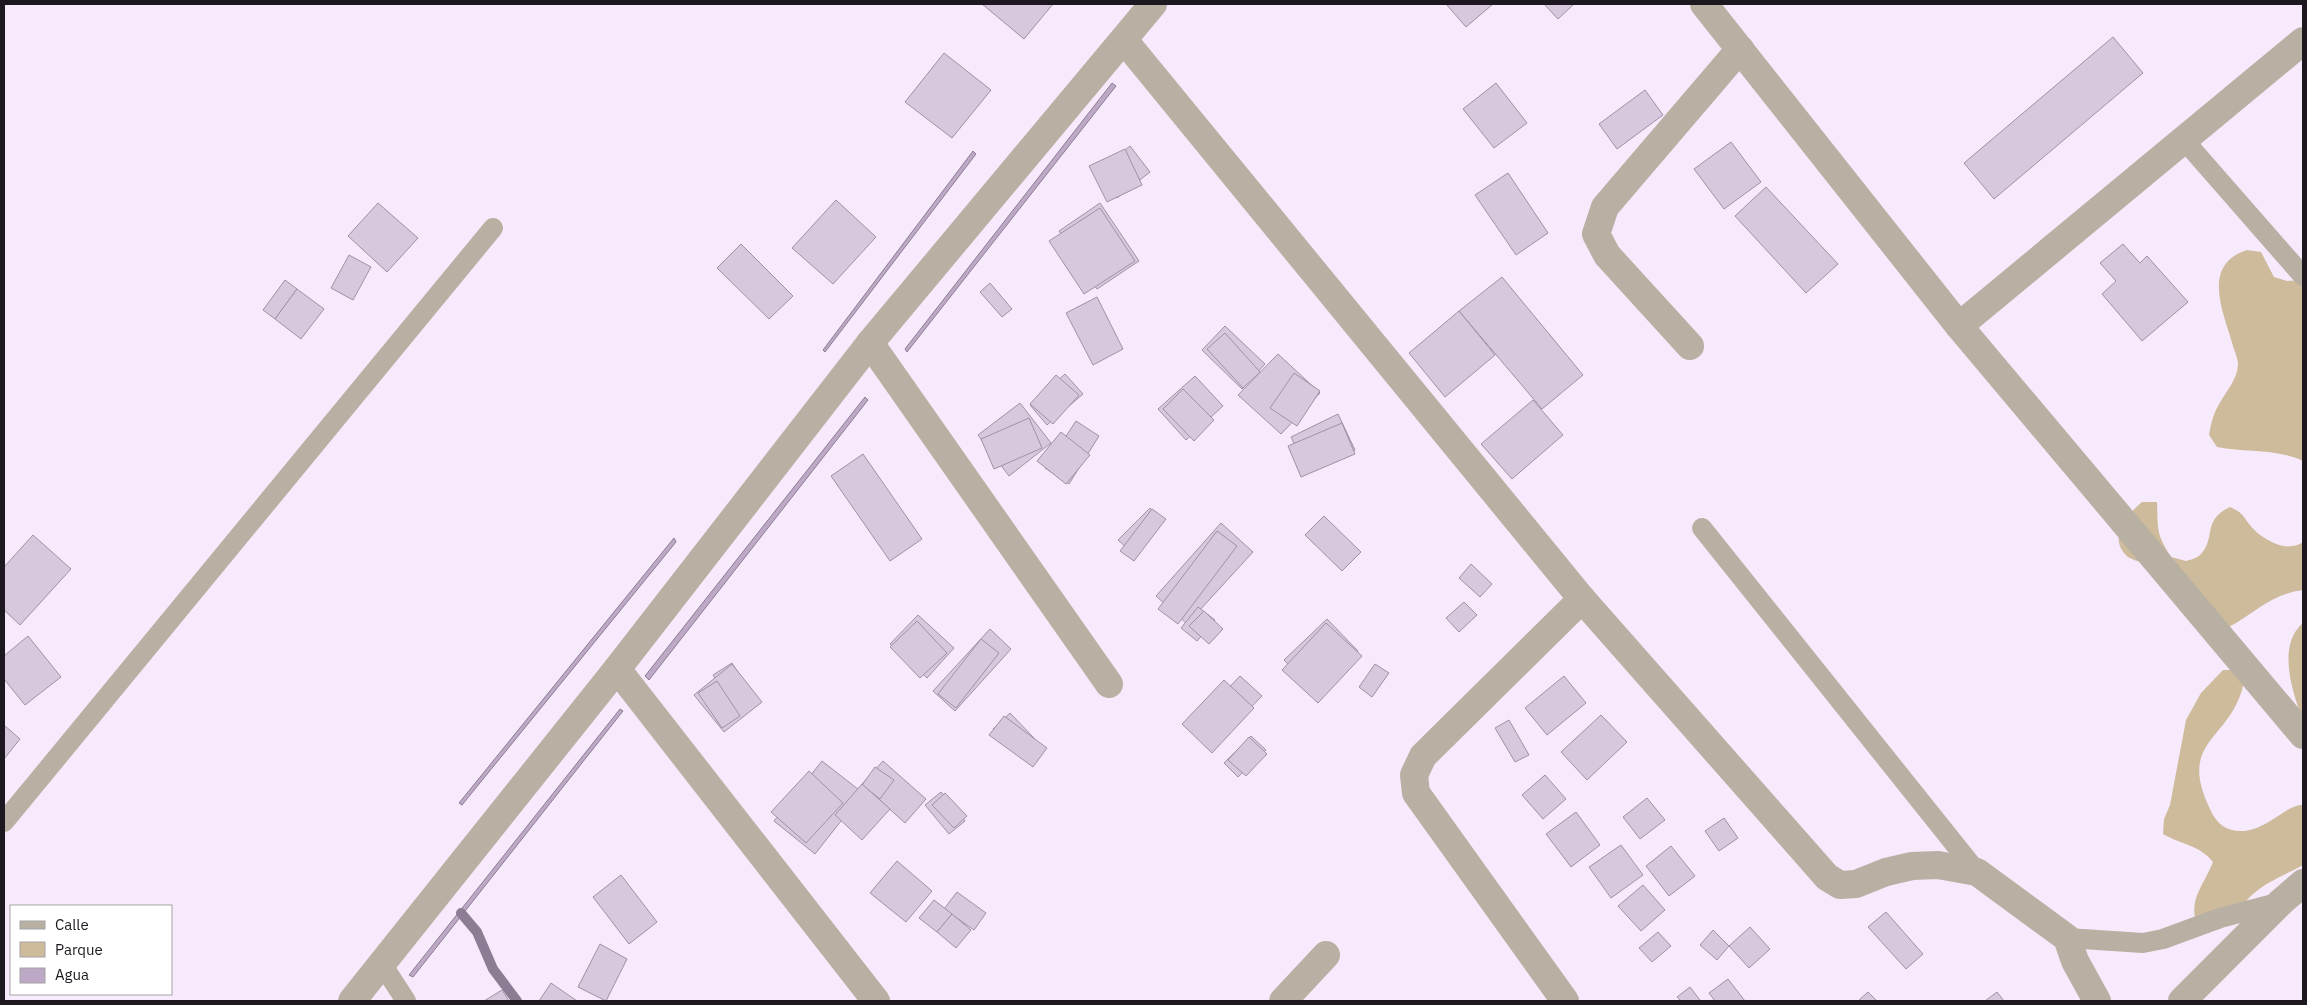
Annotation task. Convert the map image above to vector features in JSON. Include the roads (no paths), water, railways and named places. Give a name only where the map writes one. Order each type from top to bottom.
[{"type":"street","points":[[352,1001],[618,669],[870,343],[1153,4]]},
{"type":"street","points":[[1704,4],[1959,326],[2303,735]]},
{"type":"street","points":[[1124,40],[1582,599],[1827,877],[1840,885],[1856,884],[1886,872],[1912,866],[1938,865],[1977,872],[2067,938],[2084,981],[2097,1001]]},
{"type":"street","points":[[1959,326],[2303,41]]},
{"type":"street","points":[[1690,346],[1607,255],[1596,234],[1605,207],[1740,49]]},
{"type":"street","points":[[870,343],[1109,684]]},
{"type":"street","points":[[1565,1001],[1416,793],[1414,775],[1423,756],[1582,599]]},
{"type":"street","points":[[618,669],[876,1001]]},
{"type":"street","points":[[2182,1001],[2281,902],[2303,883]]},
{"type":"street","points":[[1283,1001],[1326,955]]},
{"type":"lane","points":[[2184,140],[2303,276]]},
{"type":"lane","points":[[4,822],[493,228]]},
{"type":"lane","points":[[1702,528],[1977,872]]},
{"type":"lane","points":[[2067,938],[2143,943],[2220,918],[2281,902]]},
{"type":"lane","points":[[382,964],[406,1001]]},
{"type":"water","points":[[1112,83],[1116,86],[907,352],[905,349]]},
{"type":"water","points":[[973,151],[976,154],[825,352],[823,350]]},
{"type":"water","points":[[865,397],[868,400],[649,680],[645,676]]},
{"type":"water","points":[[674,538],[676,542],[462,805],[459,803]]},
{"type":"water","points":[[620,709],[623,711],[413,977],[409,975]]},
{"type":"waterway","points":[[461,913],[477,932],[493,969],[517,1001]]}]
